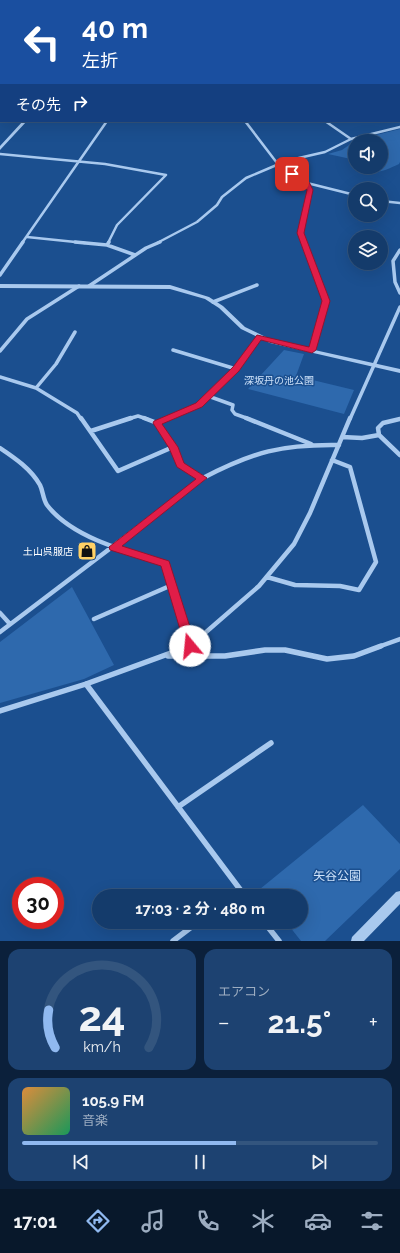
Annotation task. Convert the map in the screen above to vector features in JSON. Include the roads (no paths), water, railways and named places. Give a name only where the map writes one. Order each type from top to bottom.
[{"type":"street","points":[[0,149],[24,122]]},
{"type":"street","points":[[0,275],[107,122]]},
{"type":"street","points":[[246,122],[264,148],[278,164],[307,183],[348,193]]},
{"type":"street","points":[[328,122],[348,135]]},
{"type":"street","points":[[369,134],[400,127]]},
{"type":"street","points":[[89,286],[135,255],[197,222],[217,205],[222,197],[246,178],[278,164],[321,154],[338,148],[348,141]]},
{"type":"street","points":[[0,154],[80,161],[138,169],[166,175],[117,225],[107,245]]},
{"type":"street","points":[[307,183],[310,190],[309,198],[300,233],[326,301],[312,350]]},
{"type":"street","points":[[388,202],[400,203]]},
{"type":"street","points":[[27,237],[107,245],[135,255]]},
{"type":"street","points":[[400,250],[392,261],[395,282],[400,293]]},
{"type":"street","points":[[213,302],[258,284]]},
{"type":"street","points":[[0,286],[170,287],[213,302],[221,307],[244,328],[259,337],[272,342],[376,364],[400,371]]},
{"type":"street","points":[[0,351],[26,319],[79,286]]},
{"type":"street","points":[[0,711],[86,684],[190,646],[236,608],[266,577],[294,544],[312,511],[332,460],[376,364],[400,307]]},
{"type":"street","points":[[36,388],[56,364],[75,332]]},
{"type":"street","points":[[157,423],[199,405],[236,369],[259,337]]},
{"type":"street","points":[[173,350],[236,369]]},
{"type":"street","points":[[0,377],[36,388],[77,413],[118,471],[173,447]]},
{"type":"street","points":[[208,396],[234,405],[232,410],[235,414],[311,444]]},
{"type":"street","points":[[91,431],[138,416],[157,423],[173,447],[181,465],[203,478]]},
{"type":"street","points":[[400,420],[383,423],[378,428],[379,436],[400,455]]},
{"type":"street","points":[[342,437],[362,438],[379,436]]},
{"type":"street","points":[[0,632],[203,478],[240,460],[259,453],[311,444],[339,445]]},
{"type":"street","points":[[0,448],[28,470],[40,485],[46,503],[77,531],[114,547],[166,563],[190,646]]},
{"type":"street","points":[[266,577],[295,585],[340,586],[359,590],[376,562],[350,467],[332,460]]},
{"type":"street","points":[[94,619],[172,584]]},
{"type":"street","points":[[0,613],[10,624]]},
{"type":"street","points":[[164,656],[225,656],[265,650],[285,650],[307,656],[327,659],[354,656],[400,639]]},
{"type":"street","points":[[86,684],[239,889]]},
{"type":"street","points":[[178,807],[271,743]]},
{"type":"street","points":[[356,941],[400,896]]},
{"type":"street","points":[[172,941],[188,929]]},
{"type":"street","points":[[269,929],[278,941]]},
{"type":"place","name":"土山呉服店","points":[[87,551]]},
{"type":"park label","name":"深坂丹の池公園","points":[[279,380]]},
{"type":"park label","name":"矢谷公園","points":[[337,876]]}]
